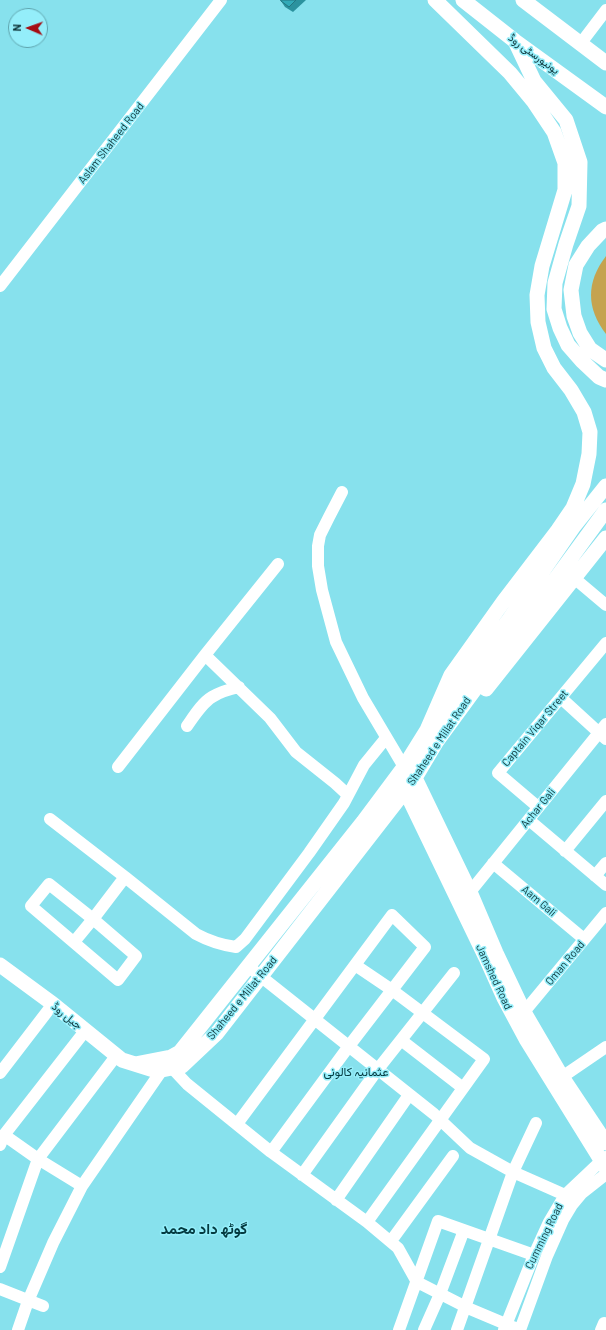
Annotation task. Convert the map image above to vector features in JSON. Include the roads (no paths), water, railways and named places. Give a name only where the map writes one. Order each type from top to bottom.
[{"type":"main road","points":[[432,735],[451,675],[573,508],[583,484],[589,454],[590,432],[584,412],[571,390],[554,368],[544,348],[538,322],[537,295],[542,266],[565,190],[565,163],[554,132],[534,102],[510,73],[435,0]]},
{"type":"main road","name":"یونیورسٹی روڈ","points":[[463,0],[515,41],[606,107]]},
{"type":"main road","points":[[529,2],[606,63]]},
{"type":"main road","points":[[515,41],[534,81],[566,120],[580,162],[579,206],[555,283],[554,308],[560,328],[568,346],[599,377],[606,380]]},
{"type":"main road","points":[[606,229],[602,231],[588,246],[576,265],[571,290],[574,316],[580,333],[590,348],[606,360]]},
{"type":"main road","points":[[432,735],[508,621],[574,526],[606,486]]},
{"type":"main road","name":"Shaheed e Millat Road","points":[[134,1064],[171,1057],[180,1052],[363,822],[406,774],[432,735],[521,624],[606,510]]},
{"type":"main road","points":[[432,735],[446,740],[450,738],[497,675],[606,538]]},
{"type":"main road","name":"Jamshed Road","points":[[406,774],[405,790],[483,951],[504,998],[530,1045],[605,1165]]},
{"type":"main road","name":"Jamshed Road","points":[[406,774],[470,892],[496,953],[524,1012],[562,1077],[606,1143]]},
{"type":"main road","name":"Shaheed e Millat Road","points":[[167,1069],[182,1066],[217,1033],[405,790]]},
{"type":"main road","name":"جیل روڈ","points":[[0,965],[53,1004],[116,1056],[122,1060],[134,1064]]},
{"type":"main road","points":[[134,1064],[157,1071],[167,1069]]},
{"type":"street","name":"Aslam Shaheed Road","points":[[0,286],[221,0]]},
{"type":"street","points":[[581,43],[606,10]]},
{"type":"street","points":[[342,492],[320,535],[318,546],[318,566],[322,590],[336,642],[363,698],[406,774]]},
{"type":"street","points":[[118,767],[204,655],[278,564]]},
{"type":"street","points":[[574,578],[606,605]]},
{"type":"street","name":"Captain Viqar Street","points":[[538,807],[498,773],[606,643]]},
{"type":"street","points":[[204,655],[270,718],[296,752],[335,783],[348,796]]},
{"type":"street","points":[[187,726],[211,697],[226,690],[239,687]]},
{"type":"street","points":[[561,698],[604,732]]},
{"type":"street","name":"Achar Gali","points":[[470,892],[538,807],[604,732]]},
{"type":"street","points":[[50,818],[196,934],[224,946],[236,947],[245,938],[309,853],[348,796],[364,765],[386,738]]},
{"type":"street","points":[[565,851],[606,801]]},
{"type":"street","points":[[529,820],[606,885]]},
{"type":"street","name":"Aam Gali","points":[[493,863],[584,939]]},
{"type":"street","points":[[595,876],[606,863]]},
{"type":"street","points":[[74,942],[125,877]]},
{"type":"street","points":[[49,884],[93,919],[136,956],[118,980],[31,906],[49,884]]},
{"type":"street","name":"Oman Road","points":[[524,1012],[606,913]]},
{"type":"street","points":[[237,1124],[392,915],[425,947],[349,1046],[271,1152]]},
{"type":"street","points":[[355,965],[392,990],[484,1058],[367,1222]]},
{"type":"street","points":[[248,967],[378,1069],[440,1120],[470,1148],[513,1172],[564,1196]]},
{"type":"street","points":[[302,1175],[378,1069],[454,973]]},
{"type":"street","points":[[0,1073],[53,1004]]},
{"type":"street","points":[[82,1186],[38,1159],[2,1140],[85,1031]]},
{"type":"street","points":[[401,1040],[463,1088]]},
{"type":"street","points":[[562,1077],[606,1047]]},
{"type":"street","points":[[0,1267],[38,1159],[116,1056]]},
{"type":"street","points":[[18,1330],[28,1300],[53,1243],[82,1186],[167,1069],[271,1152],[367,1222],[391,1242],[398,1248],[417,1282],[505,1327],[520,1330]]},
{"type":"street","points":[[336,1200],[409,1095]]},
{"type":"street","points":[[457,1330],[513,1172],[536,1123]]},
{"type":"street","points":[[391,1242],[453,1156]]},
{"type":"street","name":"Cumming Road","points":[[505,1327],[549,1222],[564,1196],[605,1165]]},
{"type":"street","name":"Cumming Road","points":[[520,1330],[547,1256],[563,1220],[572,1205],[605,1165]]},
{"type":"street","points":[[399,1330],[438,1221],[534,1256]]},
{"type":"street","points":[[424,1330],[440,1294],[464,1230]]},
{"type":"street","points":[[0,1289],[43,1306]]},
{"type":"district","name":"عثمانیہ کالونی","points":[[356,1072]]},
{"type":"district","name":"گوٹھ داد محمد","points":[[204,1229]]}]
